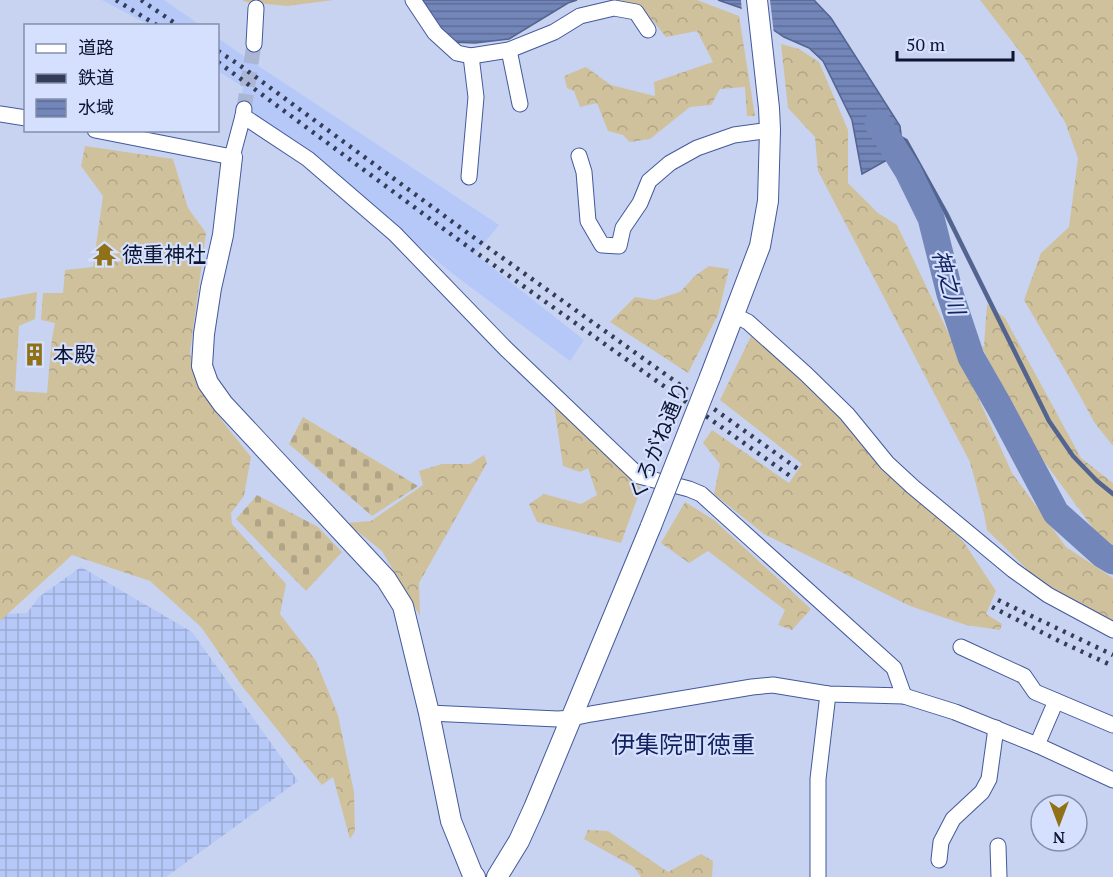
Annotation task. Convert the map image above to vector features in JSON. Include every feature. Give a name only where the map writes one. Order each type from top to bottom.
[{"type":"street","points":[[413,0],[435,33],[457,53],[471,56],[509,50],[554,32],[580,16],[614,9],[636,12],[648,30]]},
{"type":"street","name":"くろがね通り","points":[[497,877],[519,841],[572,718],[651,526],[760,246],[768,201],[770,130],[758,0]]},
{"type":"street","points":[[255,44],[256,9]]},
{"type":"street","points":[[509,50],[520,104]]},
{"type":"street","points":[[469,177],[476,97],[471,56]]},
{"type":"street","points":[[475,877],[451,821],[429,713],[403,606],[386,579],[223,404],[208,383],[202,366],[211,288],[224,234],[232,157],[244,113],[308,159],[395,234],[506,349],[639,476],[689,489],[701,495],[894,668],[904,696]]},
{"type":"street","points":[[0,114],[24,118]]},
{"type":"street","points":[[579,156],[584,172],[588,221],[602,245],[620,246],[623,228],[640,203],[649,181],[670,163],[697,148],[734,135],[770,130]]},
{"type":"street","points":[[105,132],[232,157]]},
{"type":"street","points":[[735,315],[748,322],[806,374],[847,414],[887,463],[913,487],[1013,570],[1048,595],[1113,630]]},
{"type":"street","points":[[961,647],[1024,676],[1035,692],[1113,725]]},
{"type":"street","points":[[429,713],[558,720],[773,685],[828,694],[904,696],[996,728],[1113,780]]},
{"type":"street","points":[[818,877],[818,779],[828,694]]},
{"type":"street","points":[[1037,745],[1056,701]]},
{"type":"street","points":[[939,860],[941,842],[953,819],[982,792],[989,779],[996,728]]},
{"type":"street","points":[[998,846],[999,877]]},
{"type":"shaded area","points":[[102,0],[164,0],[199,24],[147,24]]},
{"type":"shaded area","points":[[219,39],[499,225],[475,254],[584,340],[570,361],[453,274],[308,155],[240,106],[243,87],[219,72]]},
{"type":"shaded area","points":[[81,567],[192,632],[298,781],[166,877],[0,877],[0,614],[27,613],[39,597]]},
{"type":"green space","points":[[242,0],[334,0],[287,6]]},
{"type":"green space","points":[[619,0],[697,0],[739,16],[755,116],[747,116],[745,87],[720,89],[711,105],[690,107],[650,139],[630,142],[623,135],[608,131],[597,103],[580,107],[574,91],[567,88],[564,76],[586,67],[611,85],[655,96],[654,82],[713,62],[697,31],[666,37],[644,10]]},
{"type":"green space","points":[[980,0],[1113,0],[1113,446],[1094,422],[1024,300],[1041,253],[1069,227],[1078,158],[1065,122],[1024,57]]},
{"type":"green space","points":[[781,44],[799,49],[819,62],[848,130],[848,183],[878,213],[897,225],[1012,473],[1066,547],[1113,578],[1113,621],[1035,577],[987,530],[970,462],[818,171],[815,137],[788,108]]},
{"type":"green space","points":[[85,146],[173,159],[188,208],[206,233],[190,352],[196,382],[223,422],[251,457],[244,496],[231,513],[232,524],[286,584],[280,614],[316,661],[338,715],[354,792],[355,831],[350,839],[333,777],[322,785],[242,686],[201,627],[150,581],[72,555],[0,621],[0,299],[37,292],[35,319],[19,326],[15,391],[47,393],[55,323],[41,320],[43,293],[63,293],[65,270],[93,267],[103,196],[81,166]]},
{"type":"green space","points":[[709,266],[729,269],[718,315],[688,373],[610,322],[635,297],[655,300],[680,292],[696,275]]},
{"type":"green space","points":[[987,304],[1005,318],[1081,458],[1113,483],[1113,550],[1106,546],[1024,434],[982,347],[984,346]]},
{"type":"green space","points":[[753,332],[806,380],[898,478],[963,541],[996,591],[986,614],[1002,624],[1000,630],[966,625],[910,606],[764,534],[714,494],[720,464],[703,443],[712,430],[789,483],[802,464],[720,400]]},
{"type":"green space","points":[[554,405],[641,488],[621,543],[537,522],[529,504],[544,494],[581,504],[597,495],[588,468],[580,472],[563,466]]},
{"type":"green space","points":[[303,417],[418,486],[372,516],[289,444]]},
{"type":"green space","points":[[484,455],[487,463],[419,583],[420,616],[382,551],[347,523],[371,521],[423,485],[419,471],[442,464],[470,464]]},
{"type":"green space","points":[[257,495],[318,527],[342,552],[306,591],[236,519]]},
{"type":"green space","points":[[685,502],[714,520],[811,609],[792,630],[778,625],[785,610],[708,551],[689,563],[661,543]]},
{"type":"green space","points":[[588,830],[608,831],[668,872],[701,854],[713,861],[712,877],[641,877],[634,867],[584,839]]},
{"type":"water","points":[[422,0],[577,0],[568,3],[509,39],[475,43],[448,42]]},
{"type":"water","points":[[718,0],[814,0],[831,18],[900,126],[903,151],[862,174],[852,120],[823,61],[809,48],[784,37],[741,8]]},
{"type":"pier","points":[[741,0],[770,0],[774,34],[742,13]]},
{"type":"waterway","name":"神之川","points":[[878,123],[908,171],[931,218],[950,294],[971,357],[1056,513],[1103,555],[1113,561]]},
{"type":"waterway","points":[[899,137],[906,141],[946,213],[1049,421],[1073,456],[1113,494]]},
{"type":"tunnel","points":[[244,109],[254,44]]},
{"type":"railway","points":[[116,0],[155,24]]},
{"type":"railway","points":[[141,0],[176,24]]},
{"type":"railway","points":[[219,52],[798,469]]},
{"type":"railway","points":[[219,63],[460,241],[793,478]]},
{"type":"railway","points":[[998,600],[1113,655]]},
{"type":"railway","points":[[992,607],[1113,666]]},
{"type":"place","name":"徳重神社","points":[[104,255]]},
{"type":"place","name":"本殿","points":[[35,355]]},
{"type":"district","name":"伊集院町徳重","points":[[683,745]]}]
